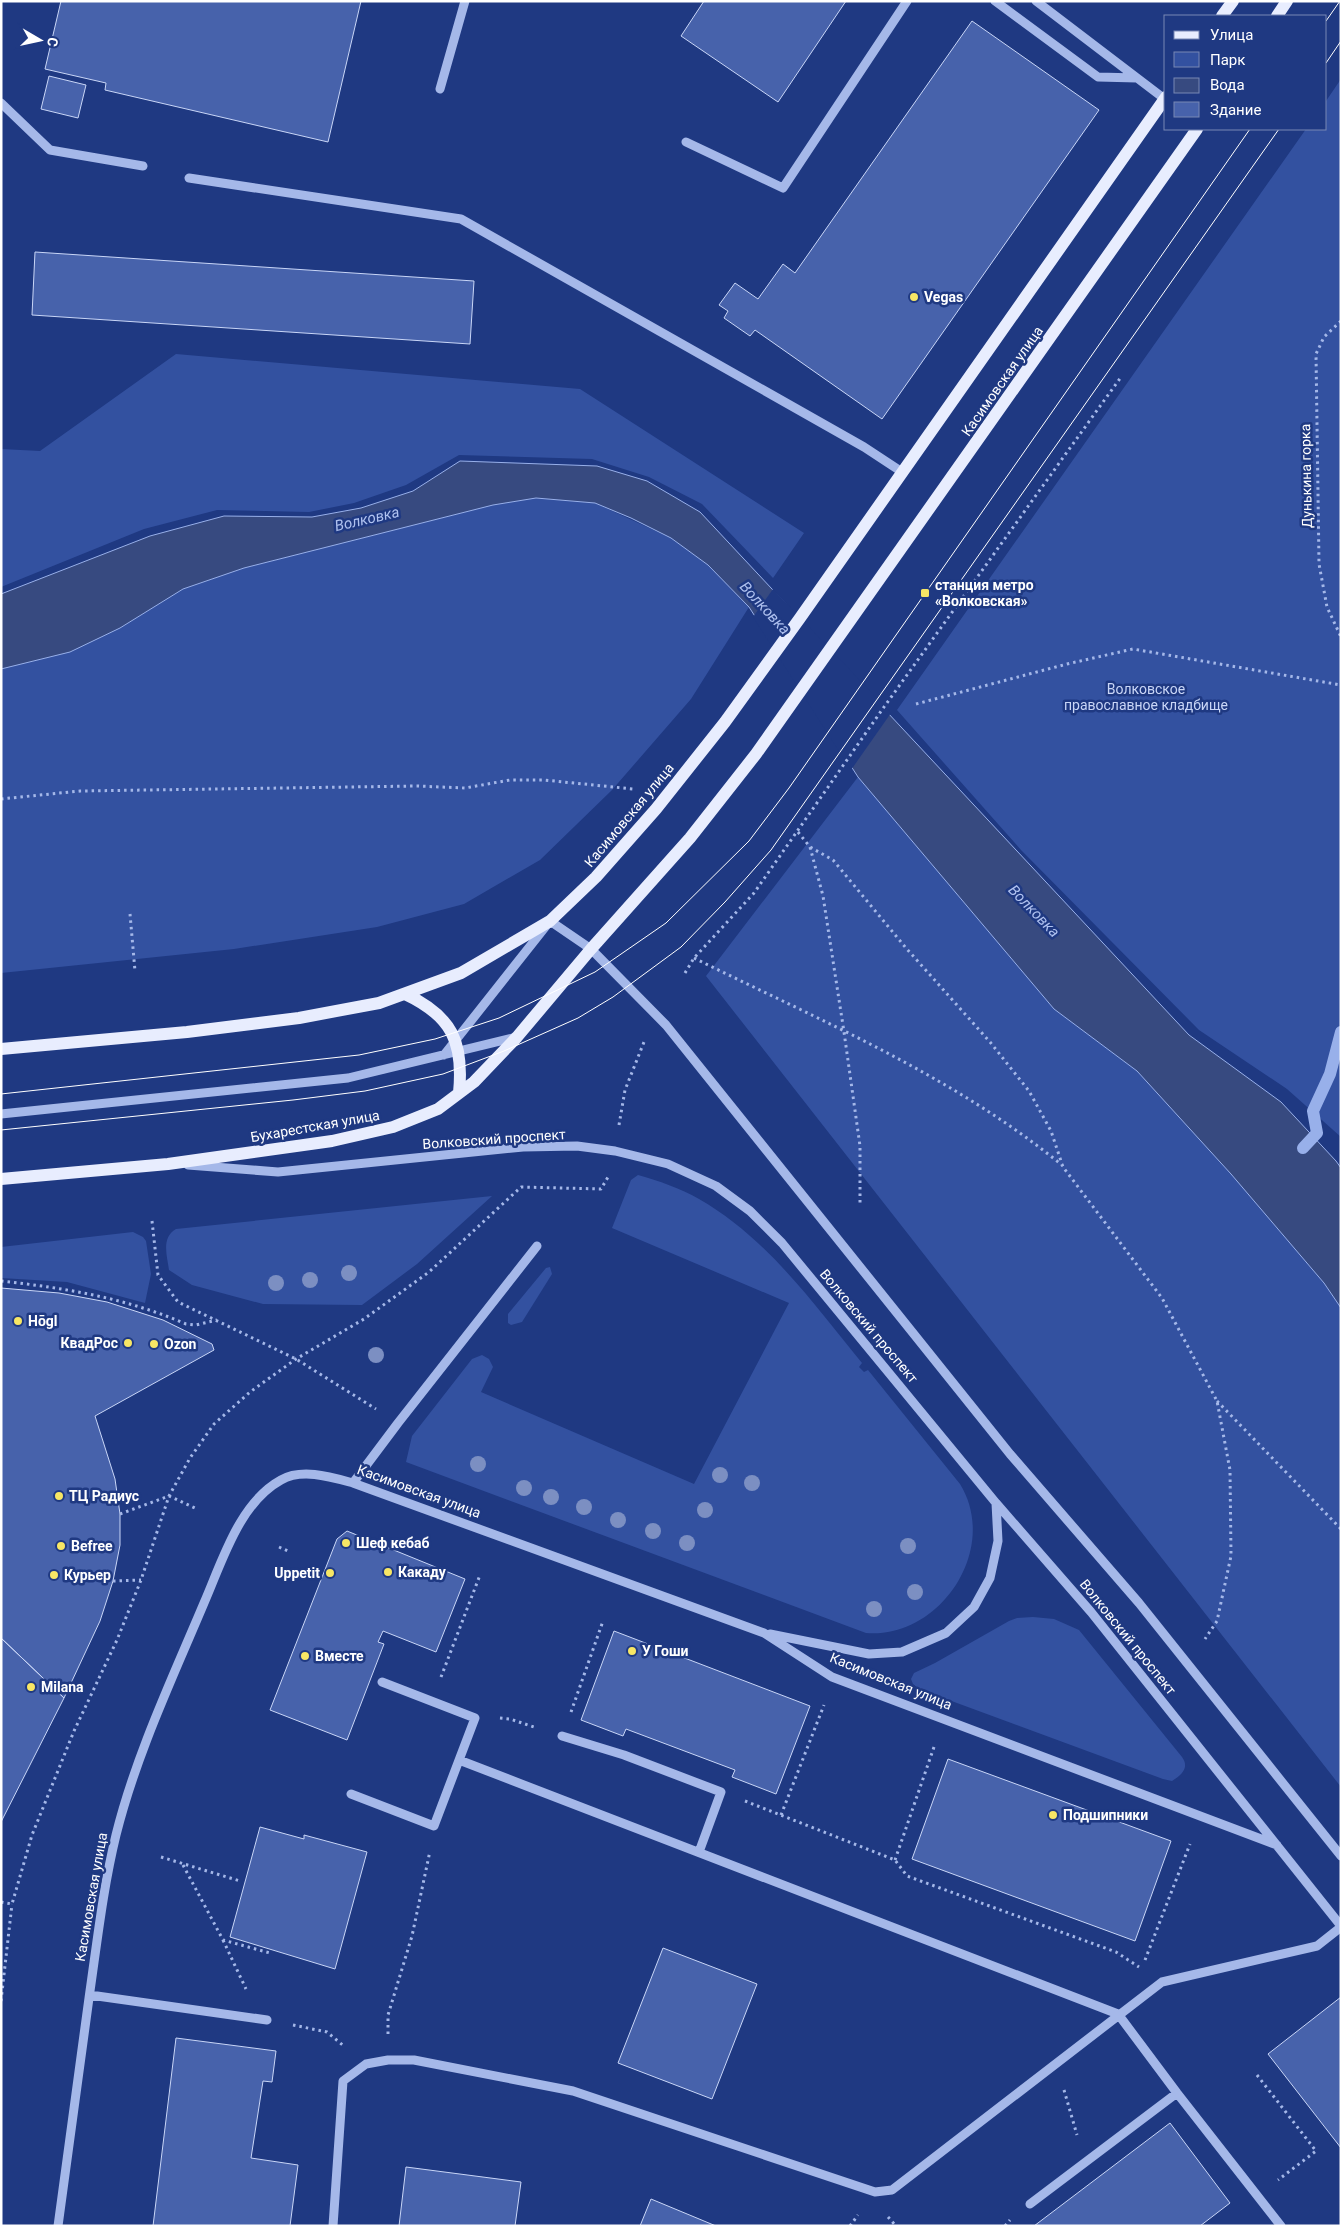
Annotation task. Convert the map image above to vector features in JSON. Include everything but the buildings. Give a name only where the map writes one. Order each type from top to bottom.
[{"type":"main road","points":[[1223,15],[1233,1]]},
{"type":"main road","points":[[1278,15],[1287,1]]},
{"type":"main road","name":"Касимовская улица","points":[[550,921],[596,877],[638,830],[725,722],[1164,100]]},
{"type":"main road","name":"Касимовская улица","points":[[591,948],[690,838],[756,754],[1196,130]]},
{"type":"main road","points":[[1,1049],[188,1032],[299,1018],[379,1003],[460,973],[550,921]]},
{"type":"main road","name":"Бухарестская улица","points":[[1,1179],[168,1164],[332,1141],[393,1127],[438,1109],[474,1082],[517,1037],[591,948]]},
{"type":"main road","points":[[405,994],[424,1003],[440,1016],[458,1045],[462,1067],[459,1092]]},
{"type":"street","points":[[440,89],[465,1]]},
{"type":"street","points":[[686,142],[783,188],[907,1]]},
{"type":"street","points":[[995,1],[1098,77],[1137,78]]},
{"type":"street","points":[[1036,1],[1164,98]]},
{"type":"street","points":[[1,103],[50,150],[143,166]]},
{"type":"street","points":[[189,178],[462,219],[864,447],[902,472]]},
{"type":"street","points":[[1,1114],[348,1078],[444,1054],[458,1045],[550,921]]},
{"type":"street","name":"Волковский проспект","points":[[550,921],[591,948],[666,1024],[1010,1454],[1139,1603],[1341,1856]]},
{"type":"street","points":[[458,1045],[517,1037]]},
{"type":"street","name":"Волковский проспект","points":[[168,1164],[278,1172],[523,1147],[577,1146],[615,1151],[668,1164],[716,1186],[750,1211],[782,1243],[996,1503],[1091,1612],[1341,1927]]},
{"type":"street","points":[[353,1483],[398,1422],[537,1246]]},
{"type":"street","name":"Касимовская улица","points":[[58,2226],[103,1897],[117,1834],[137,1766],[184,1650],[238,1528],[248,1511],[269,1488],[283,1479],[304,1474],[331,1477],[353,1483],[764,1633],[832,1677],[1277,1845]]},
{"type":"street","points":[[764,1633],[869,1654],[902,1652],[946,1633],[974,1608],[990,1578],[998,1541],[996,1503]]},
{"type":"street","points":[[351,1794],[434,1826],[475,1718],[382,1682]]},
{"type":"street","points":[[562,1736],[624,1755],[721,1792],[699,1852]]},
{"type":"street","points":[[459,1760],[1118,2014],[1281,2226]]},
{"type":"street","points":[[334,2226],[343,2081],[366,2064],[388,2060],[414,2060],[573,2091],[875,2192],[892,2190],[1118,2014],[1162,1982],[1317,1946],[1341,1927]]},
{"type":"street","points":[[90,1995],[267,2020]]},
{"type":"street","points":[[1030,2204],[1177,2093]]},
{"type":"path","name":"Дунькина горка","points":[[1341,321],[1324,337],[1316,354],[1319,564],[1327,607],[1341,637]]},
{"type":"path","points":[[685,973],[694,958],[754,893],[884,707],[1121,377]]},
{"type":"path","points":[[916,704],[1067,664],[1133,650],[1341,685]]},
{"type":"path","points":[[1,799],[80,792],[417,786],[465,788],[510,780],[544,780],[633,789]]},
{"type":"path","points":[[798,832],[810,847],[833,860],[906,948],[990,1042],[1029,1092],[1051,1131],[1063,1167]]},
{"type":"path","points":[[810,847],[823,896],[860,1146],[860,1205]]},
{"type":"path","points":[[130,914],[135,971]]},
{"type":"path","points":[[694,958],[936,1079],[1028,1138],[1063,1167],[1162,1298],[1217,1401],[1341,1529]]},
{"type":"path","points":[[618,1130],[625,1090],[644,1042]]},
{"type":"path","points":[[1,2001],[12,1904],[32,1835],[74,1731],[117,1640],[142,1580],[169,1496],[190,1458],[214,1424],[250,1392],[296,1359],[364,1320],[429,1272],[521,1187],[601,1189]]},
{"type":"path","points":[[152,1221],[158,1275],[178,1302],[296,1359],[398,1422]]},
{"type":"path","points":[[1,1281],[61,1287],[108,1298],[186,1324],[196,1325],[218,1320]]},
{"type":"path","points":[[1205,1639],[1216,1620],[1231,1556],[1230,1470],[1217,1401]]},
{"type":"path","points":[[120,1514],[169,1496],[197,1509]]},
{"type":"path","points":[[279,1547],[288,1551]]},
{"type":"path","points":[[432,1701],[480,1575]]},
{"type":"path","points":[[113,1581],[142,1580]]},
{"type":"path","points":[[475,1718],[510,1719],[562,1736],[603,1621]]},
{"type":"path","points":[[781,1815],[824,1705]]},
{"type":"path","points":[[895,1860],[934,1747]]},
{"type":"path","points":[[721,1792],[895,1860],[907,1876],[1116,1952],[1142,1969],[1190,1844]]},
{"type":"path","points":[[388,2060],[388,2015],[412,1936],[434,1826]]},
{"type":"path","points":[[161,1858],[240,1881]]},
{"type":"path","points":[[182,1865],[223,1940],[242,1983],[267,2020],[327,2032],[366,2064]]},
{"type":"path","points":[[1,1902],[12,1904]]},
{"type":"path","points":[[223,1940],[270,1953]]},
{"type":"path","points":[[1056,2064],[1085,2162]]},
{"type":"path","points":[[1257,2075],[1316,2151],[1258,2196]]},
{"type":"green space","name":"Волковское православное кладбище","points":[[1341,79],[1341,1137],[1287,1089],[1199,1030],[1021,850],[897,710],[1305,130],[1327,130],[1327,100]]},
{"type":"green space","points":[[176,354],[580,389],[804,533],[773,578],[702,504],[649,477],[592,459],[459,455],[406,485],[354,503],[309,512],[217,510],[144,529],[1,587],[1,449],[40,451]]},
{"type":"green space","points":[[536,498],[595,503],[671,538],[708,565],[749,607],[691,699],[612,790],[540,860],[464,904],[377,927],[234,949],[1,973],[1,669],[120,628],[183,589],[244,568],[493,505]]},
{"type":"green space","points":[[858,777],[1054,1009],[1137,1071],[1231,1174],[1324,1283],[1341,1308],[1341,1787],[706,976]]},
{"type":"green space","points":[[638,1175],[669,1185],[699,1199],[724,1215],[768,1252],[807,1295],[862,1363],[859,1367],[864,1372],[868,1370],[960,1484],[970,1509],[973,1536],[967,1561],[956,1585],[939,1606],[918,1621],[893,1631],[866,1633],[406,1462],[412,1436],[472,1359],[482,1355],[489,1359],[493,1367],[481,1392],[694,1484],[789,1303],[612,1228],[631,1180]]},
{"type":"green space","points":[[492,1196],[417,1264],[362,1305],[263,1304],[192,1285],[169,1270],[166,1247],[168,1237],[176,1229]]},
{"type":"green space","points":[[133,1232],[143,1237],[146,1241],[151,1274],[145,1303],[67,1282],[1,1278],[1,1247]]},
{"type":"green space","points":[[550,1267],[552,1274],[522,1322],[511,1325],[508,1323],[508,1314],[546,1268]]},
{"type":"green space","points":[[1017,1618],[1054,1619],[1079,1630],[1182,1757],[1185,1768],[1178,1776],[1172,1781],[1163,1779],[919,1689],[913,1684],[911,1679],[914,1673],[1009,1621]]},
{"type":"water","name":"Волковка","points":[[460,461],[597,466],[647,481],[700,512],[1189,1035],[1281,1102],[1336,1161],[1341,1168],[1341,1308],[1324,1283],[1231,1174],[1137,1071],[1054,1009],[858,777],[749,607],[708,565],[671,538],[631,518],[595,503],[536,498],[493,505],[244,568],[183,589],[120,628],[70,652],[1,669],[1,594],[150,536],[224,516],[312,517],[361,508],[413,491]]},
{"type":"pier","points":[[773,589],[891,713],[851,770],[753,617]]},
{"type":"waterway","points":[[1303,1148],[1317,1133],[1313,1111],[1330,1074],[1341,1032]]},
{"type":"tram line","points":[[1327,20],[1340,1]]},
{"type":"tram line","points":[[1327,62],[1341,41]]},
{"type":"tram line","points":[[1,1094],[359,1055],[435,1039],[499,1018],[595,972],[666,923],[749,841],[789,788],[1249,130]]},
{"type":"tram line","points":[[1,1130],[365,1091],[443,1074],[504,1051],[578,1018],[613,997],[681,947],[725,902],[771,850],[1278,130]]},
{"type":"place","name":"Vegas","points":[[914,297]]},
{"type":"place","name":"станция метро «Волковская»","points":[[925,593]]},
{"type":"place","name":"Hōgl","points":[[18,1321]]},
{"type":"place","name":"КвадРос","points":[[128,1343]]},
{"type":"place","name":"Ozon","points":[[154,1344]]},
{"type":"place","name":"ТЦ Радиус","points":[[59,1496]]},
{"type":"place","name":"Шеф кебаб","points":[[346,1543]]},
{"type":"place","name":"Befree","points":[[61,1546]]},
{"type":"place","name":"Какаду","points":[[388,1572]]},
{"type":"place","name":"Uppetit","points":[[330,1573]]},
{"type":"place","name":"Курьер","points":[[54,1575]]},
{"type":"place","name":"У Гоши","points":[[632,1651]]},
{"type":"place","name":"Вместе","points":[[305,1656]]},
{"type":"place","name":"Milana","points":[[31,1687]]},
{"type":"place","name":"Подшипники","points":[[1053,1815]]}]
